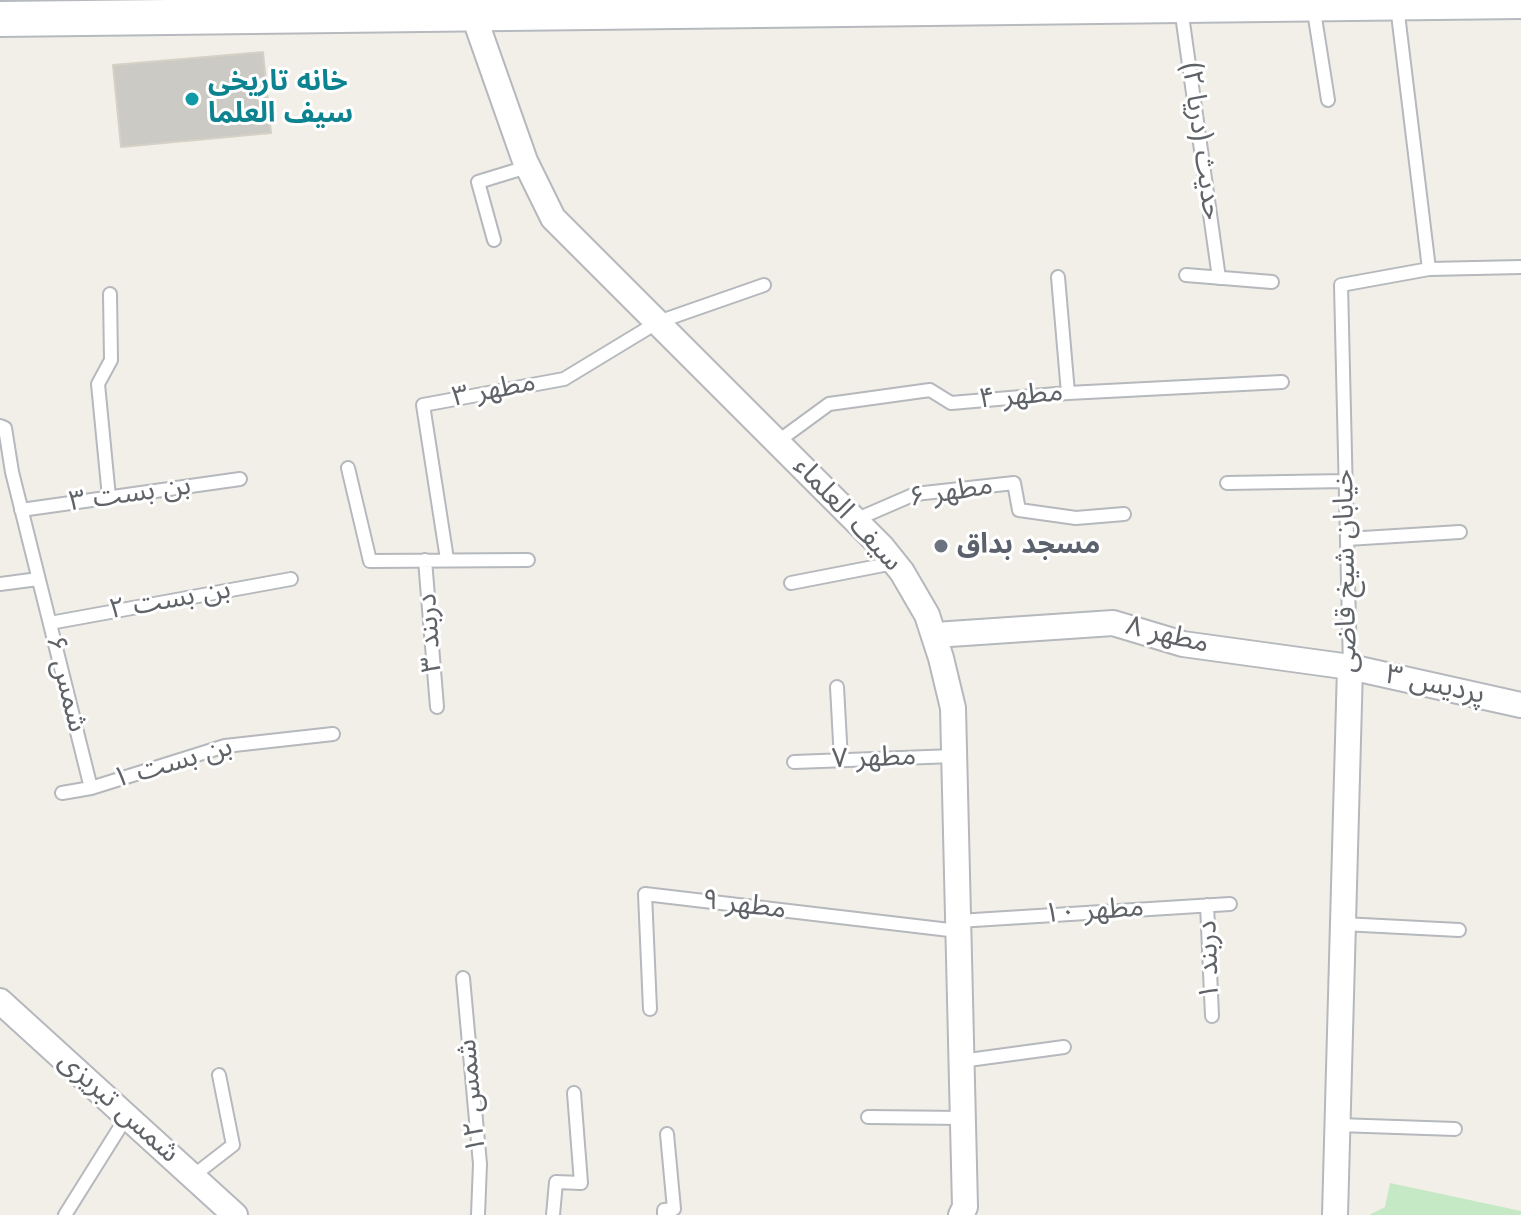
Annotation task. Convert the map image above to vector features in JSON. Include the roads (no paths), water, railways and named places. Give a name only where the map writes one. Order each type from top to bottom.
[{"type":"main road","points":[[0,19],[471,6],[1521,1]]},
{"type":"street","name":"سیف العلماء","points":[[471,6],[527,167],[553,218],[895,563],[917,595],[935,635],[953,708],[965,1207],[961,1215]]},
{"type":"street","name":"مطهر ۸","points":[[935,635],[1113,623],[1183,644],[1350,667]]},
{"type":"street","name":"پردیس ۳","points":[[1350,667],[1521,705]]},
{"type":"street","name":"خیابان شیخ قاضی","points":[[1335,1215],[1350,667]]},
{"type":"street","name":"شمس تبریزی","points":[[0,1001],[193,1176],[227,1212]]},
{"type":"lane","points":[[1396,2],[1429,269],[1521,267]]},
{"type":"lane","points":[[1313,3],[1328,100]]},
{"type":"lane","name":"حدیث (دریا ۲)","points":[[1180,4],[1219,278]]},
{"type":"lane","points":[[494,240],[478,182],[527,167]]},
{"type":"lane","name":"خیابان شیخ قاضی","points":[[1350,667],[1341,285],[1429,269]]},
{"type":"lane","points":[[1186,275],[1272,282]]},
{"type":"lane","points":[[1058,277],[1068,393]]},
{"type":"lane","points":[[658,322],[764,285]]},
{"type":"lane","points":[[109,497],[98,384],[111,360],[110,294]]},
{"type":"lane","name":"مطهر ۳","points":[[447,559],[423,405],[564,379],[658,322]]},
{"type":"lane","name":"مطهر ۴","points":[[777,442],[829,404],[930,390],[951,403],[1068,393],[1282,382]]},
{"type":"lane","name":"شمس ۶","points":[[0,426],[5,428],[21,510],[91,788]]},
{"type":"lane","points":[[348,468],[370,561],[528,560]]},
{"type":"lane","name":"بن بست ۳","points":[[21,510],[240,479]]},
{"type":"lane","points":[[1227,483],[1346,481]]},
{"type":"lane","name":"مطهر ۶","points":[[855,520],[915,494],[1014,483],[1019,510],[1076,518],[1124,514]]},
{"type":"lane","points":[[1347,539],[1460,532]]},
{"type":"lane","name":"دربند ۳","points":[[425,560],[437,707]]},
{"type":"lane","points":[[791,583],[895,563]]},
{"type":"lane","points":[[0,584],[38,579]]},
{"type":"lane","name":"بن بست ۲","points":[[50,623],[291,579]]},
{"type":"lane","points":[[837,687],[841,760]]},
{"type":"lane","name":"بن بست ۱","points":[[62,793],[91,788],[225,746],[333,734]]},
{"type":"lane","name":"مطهر ۷","points":[[794,762],[954,756]]},
{"type":"lane","name":"مطهر ۹","points":[[650,1009],[645,894],[958,926]]},
{"type":"lane","name":"مطهر ۱۰","points":[[958,926],[1230,904]]},
{"type":"lane","name":"دربند ۱","points":[[1207,905],[1212,1016]]},
{"type":"lane","points":[[1343,924],[1459,930]]},
{"type":"lane","name":"شمس ۱۲","points":[[463,978],[480,1164],[478,1215]]},
{"type":"lane","points":[[961,1061],[1064,1047]]},
{"type":"lane","points":[[193,1176],[233,1145],[219,1075]]},
{"type":"lane","points":[[553,1215],[556,1182],[581,1183],[574,1093]]},
{"type":"lane","points":[[65,1215],[127,1116]]},
{"type":"lane","points":[[868,1117],[963,1118]]},
{"type":"lane","points":[[1338,1125],[1455,1129]]},
{"type":"lane","points":[[664,1215],[664,1210],[674,1209],[667,1134]]},
{"type":"place","name":"خانه تاریخی سیف العلما","points":[[192,99]]},
{"type":"place","name":"مسجد بداق","points":[[941,546]]}]
